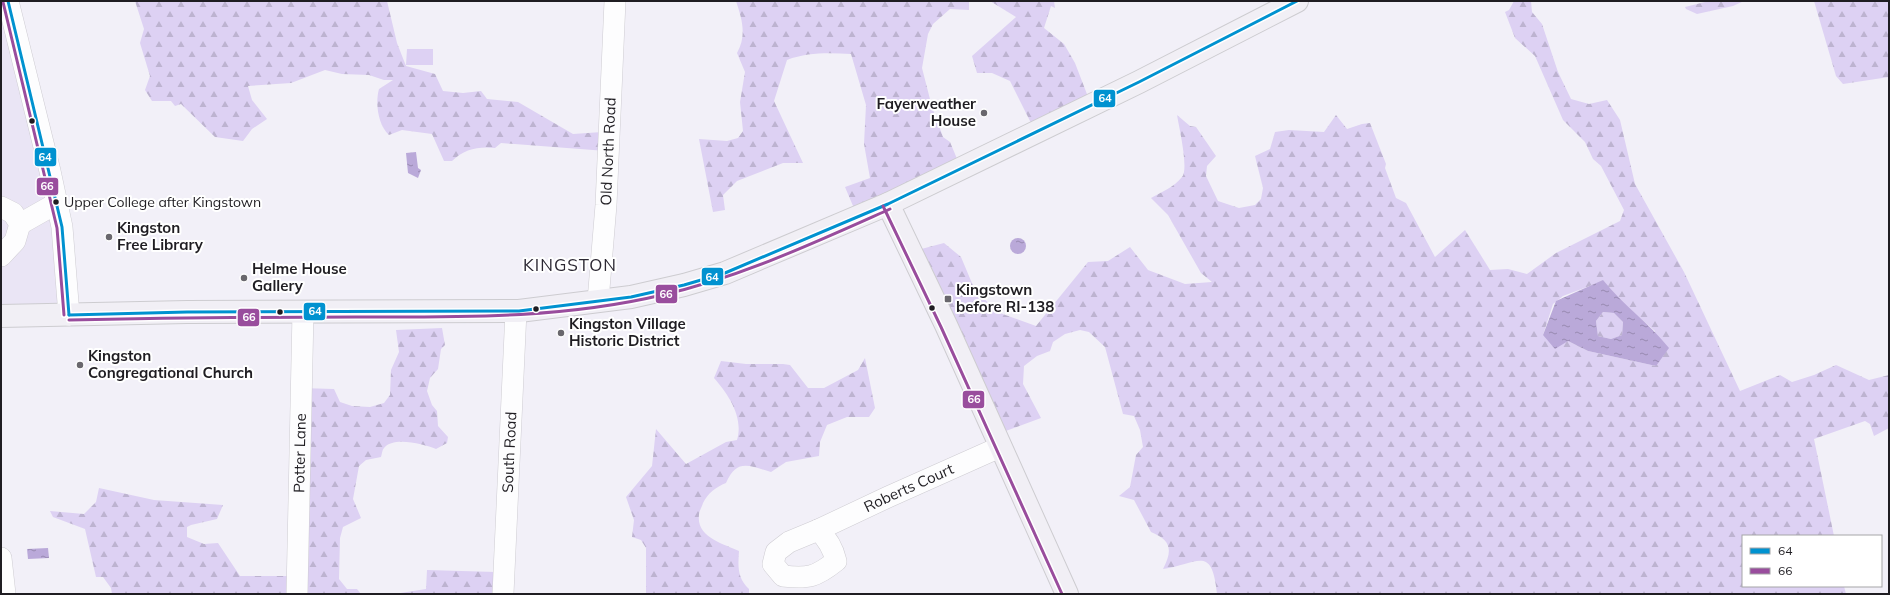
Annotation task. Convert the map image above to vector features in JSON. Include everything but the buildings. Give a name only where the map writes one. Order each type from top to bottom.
[{"type":"main road","points":[[1,316],[69,316],[181,312],[516,311],[631,297],[684,285],[725,272],[834,228],[888,204],[1139,82],[1297,1]]},
{"type":"main road","points":[[888,204],[1067,594]]},
{"type":"street","points":[[8,1],[62,227],[69,316]]},
{"type":"street","name":"Old North Road","points":[[598,301],[606,206],[615,1]]},
{"type":"street","points":[[1,256],[15,242],[20,224],[57,203]]},
{"type":"street","points":[[1,207],[13,213],[20,224]]},
{"type":"street","name":"South Road","points":[[503,594],[516,311]]},
{"type":"street","name":"Potter Lane","points":[[297,594],[303,312]]},
{"type":"street","name":"Roberts Court","points":[[818,530],[888,496],[1000,447]]},
{"type":"street","points":[[1,558],[5,594]]},
{"type":"shaded area","points":[[1,1],[8,1],[69,315],[1,316]]},
{"type":"green space","points":[[135,1],[387,1],[397,43],[406,66],[435,74],[443,91],[463,93],[481,91],[487,99],[518,102],[573,134],[602,132],[606,151],[501,143],[495,148],[472,149],[452,161],[444,161],[432,134],[402,130],[389,135],[385,131],[378,114],[377,101],[379,89],[393,80],[384,80],[369,75],[342,74],[325,70],[291,83],[248,86],[252,100],[267,119],[252,129],[243,141],[215,137],[181,104],[175,106],[171,101],[152,101],[145,90],[150,76],[140,43],[144,29]]},
{"type":"green space","points":[[736,1],[969,1],[969,10],[950,9],[933,24],[928,34],[922,68],[932,107],[943,137],[950,142],[960,166],[856,213],[845,187],[870,178],[864,144],[866,105],[851,54],[811,54],[787,60],[774,101],[803,163],[783,163],[737,181],[723,195],[725,210],[713,212],[699,139],[727,141],[738,138],[743,131],[740,102],[745,72],[737,53],[743,33],[742,21]]},
{"type":"green space","points":[[990,1],[1054,1],[1055,8],[1051,6],[1044,28],[1064,44],[1075,63],[1090,102],[1034,129],[1010,81],[992,73],[977,73],[972,56],[1016,17]]},
{"type":"green space","points":[[1514,1],[1531,1],[1532,12],[1542,24],[1558,72],[1571,99],[1589,104],[1607,100],[1620,120],[1635,184],[1684,272],[1740,391],[1780,375],[1792,382],[1814,375],[1836,365],[1869,380],[1889,375],[1889,428],[1874,436],[1870,424],[1865,421],[1814,439],[1834,535],[1742,535],[1742,587],[1844,587],[1846,594],[1217,594],[1215,578],[1207,563],[1201,561],[1163,569],[1169,551],[1166,542],[1163,538],[1151,532],[1134,500],[1119,496],[1130,487],[1136,455],[1143,447],[1140,430],[1134,416],[1123,414],[1105,347],[1089,332],[1080,330],[1065,334],[1053,342],[1050,351],[1037,356],[1024,366],[1023,384],[1041,418],[1003,432],[910,252],[944,243],[961,257],[974,288],[997,312],[1036,326],[1088,262],[1108,261],[1130,247],[1148,270],[1185,284],[1212,282],[1201,273],[1168,215],[1151,198],[1175,184],[1184,173],[1184,157],[1177,115],[1190,126],[1196,127],[1216,156],[1207,166],[1206,176],[1218,201],[1239,208],[1255,205],[1261,199],[1263,188],[1255,156],[1270,149],[1275,132],[1289,130],[1324,132],[1336,115],[1347,129],[1370,123],[1386,164],[1385,168],[1396,198],[1406,203],[1435,257],[1465,230],[1490,270],[1508,269],[1527,274],[1556,253],[1620,221],[1624,210],[1601,166],[1593,159],[1585,142],[1563,120],[1535,56],[1515,38],[1505,12],[1509,10]],"holes":[[[1603,281],[1617,298],[1655,331],[1656,366],[1588,351],[1568,341],[1543,335],[1553,304],[1563,296]]]},
{"type":"green space","points":[[1709,1],[1744,1],[1733,6],[1697,14],[1686,9],[1685,7]]},
{"type":"green space","points":[[1814,1],[1889,1],[1889,77],[1843,84],[1836,76]]},
{"type":"green space","points":[[407,49],[433,49],[433,65],[406,65]]},
{"type":"green space","points":[[1603,312],[1614,313],[1623,322],[1622,335],[1611,339],[1598,336],[1596,321]]},
{"type":"green space","points":[[442,328],[445,345],[441,349],[438,369],[430,378],[427,391],[432,405],[437,411],[438,426],[448,437],[447,443],[436,449],[417,443],[394,442],[388,444],[384,448],[381,457],[366,460],[359,466],[353,499],[361,518],[343,527],[340,538],[339,579],[347,589],[357,589],[361,594],[112,594],[111,588],[103,577],[96,577],[85,529],[53,517],[50,511],[84,514],[96,502],[99,488],[154,500],[223,505],[217,519],[187,527],[187,537],[204,544],[218,543],[240,576],[295,576],[301,388],[334,389],[340,402],[352,406],[370,407],[384,403],[390,395],[391,370],[399,352],[396,330]]},
{"type":"green space","points":[[865,358],[875,408],[869,417],[847,417],[827,425],[820,442],[819,456],[786,462],[771,472],[750,466],[739,467],[730,475],[726,483],[710,493],[703,503],[699,512],[699,523],[702,529],[712,539],[739,551],[739,572],[742,581],[749,589],[749,594],[646,594],[646,548],[641,540],[632,537],[634,520],[626,497],[652,466],[656,429],[686,464],[726,442],[737,440],[739,431],[736,414],[729,399],[714,378],[721,361],[746,364],[790,365],[808,388],[824,388],[858,370]]},
{"type":"green space","points":[[427,570],[496,572],[502,594],[394,594],[426,589]]},
{"type":"water","points":[[416,152],[418,168],[421,170],[418,178],[408,173],[406,153]]},
{"type":"water","points":[[1018,238],[1024,240],[1026,246],[1024,252],[1018,254],[1012,252],[1010,246],[1012,240]]},
{"type":"water","points":[[1603,280],[1669,348],[1656,366],[1588,351],[1568,341],[1555,349],[1543,335],[1556,301]],"holes":[[[1603,312],[1614,313],[1623,322],[1622,335],[1611,339],[1598,336],[1596,321]]]},
{"type":"water","points":[[48,548],[49,558],[28,559],[27,549]]},
{"type":"transit line","name":"64","points":[[8,1],[62,227],[69,315]]},
{"type":"transit line","name":"64","points":[[69,315],[187,312],[519,311],[631,297],[684,285],[725,273],[888,204],[1139,82],[1297,1]]},
{"type":"transit line","name":"66","points":[[3,2],[57,228],[64,315]]},
{"type":"transit line","name":"66","points":[[883,206],[941,327],[1062,594]]},
{"type":"transit line","name":"66","points":[[69,320],[248,317],[433,317],[510,315],[586,309],[662,295],[721,279],[778,258],[890,209]]},
{"type":"place","name":"Fayerweather House","points":[[984,113]]},
{"type":"place","name":"Upper College after Kingstown","points":[[56,202]]},
{"type":"place","name":"Kingston Free Library","points":[[109,237]]},
{"type":"place","name":"Helme House Gallery","points":[[244,278]]},
{"type":"place","name":"Kingstown before RI-138","points":[[948,299]]},
{"type":"place","name":"Kingston Village Historic District","points":[[561,333]]},
{"type":"place","name":"Kingston Congregational Church","points":[[80,365]]},
{"type":"district","name":"KINGSTON","points":[[570,265]]}]
